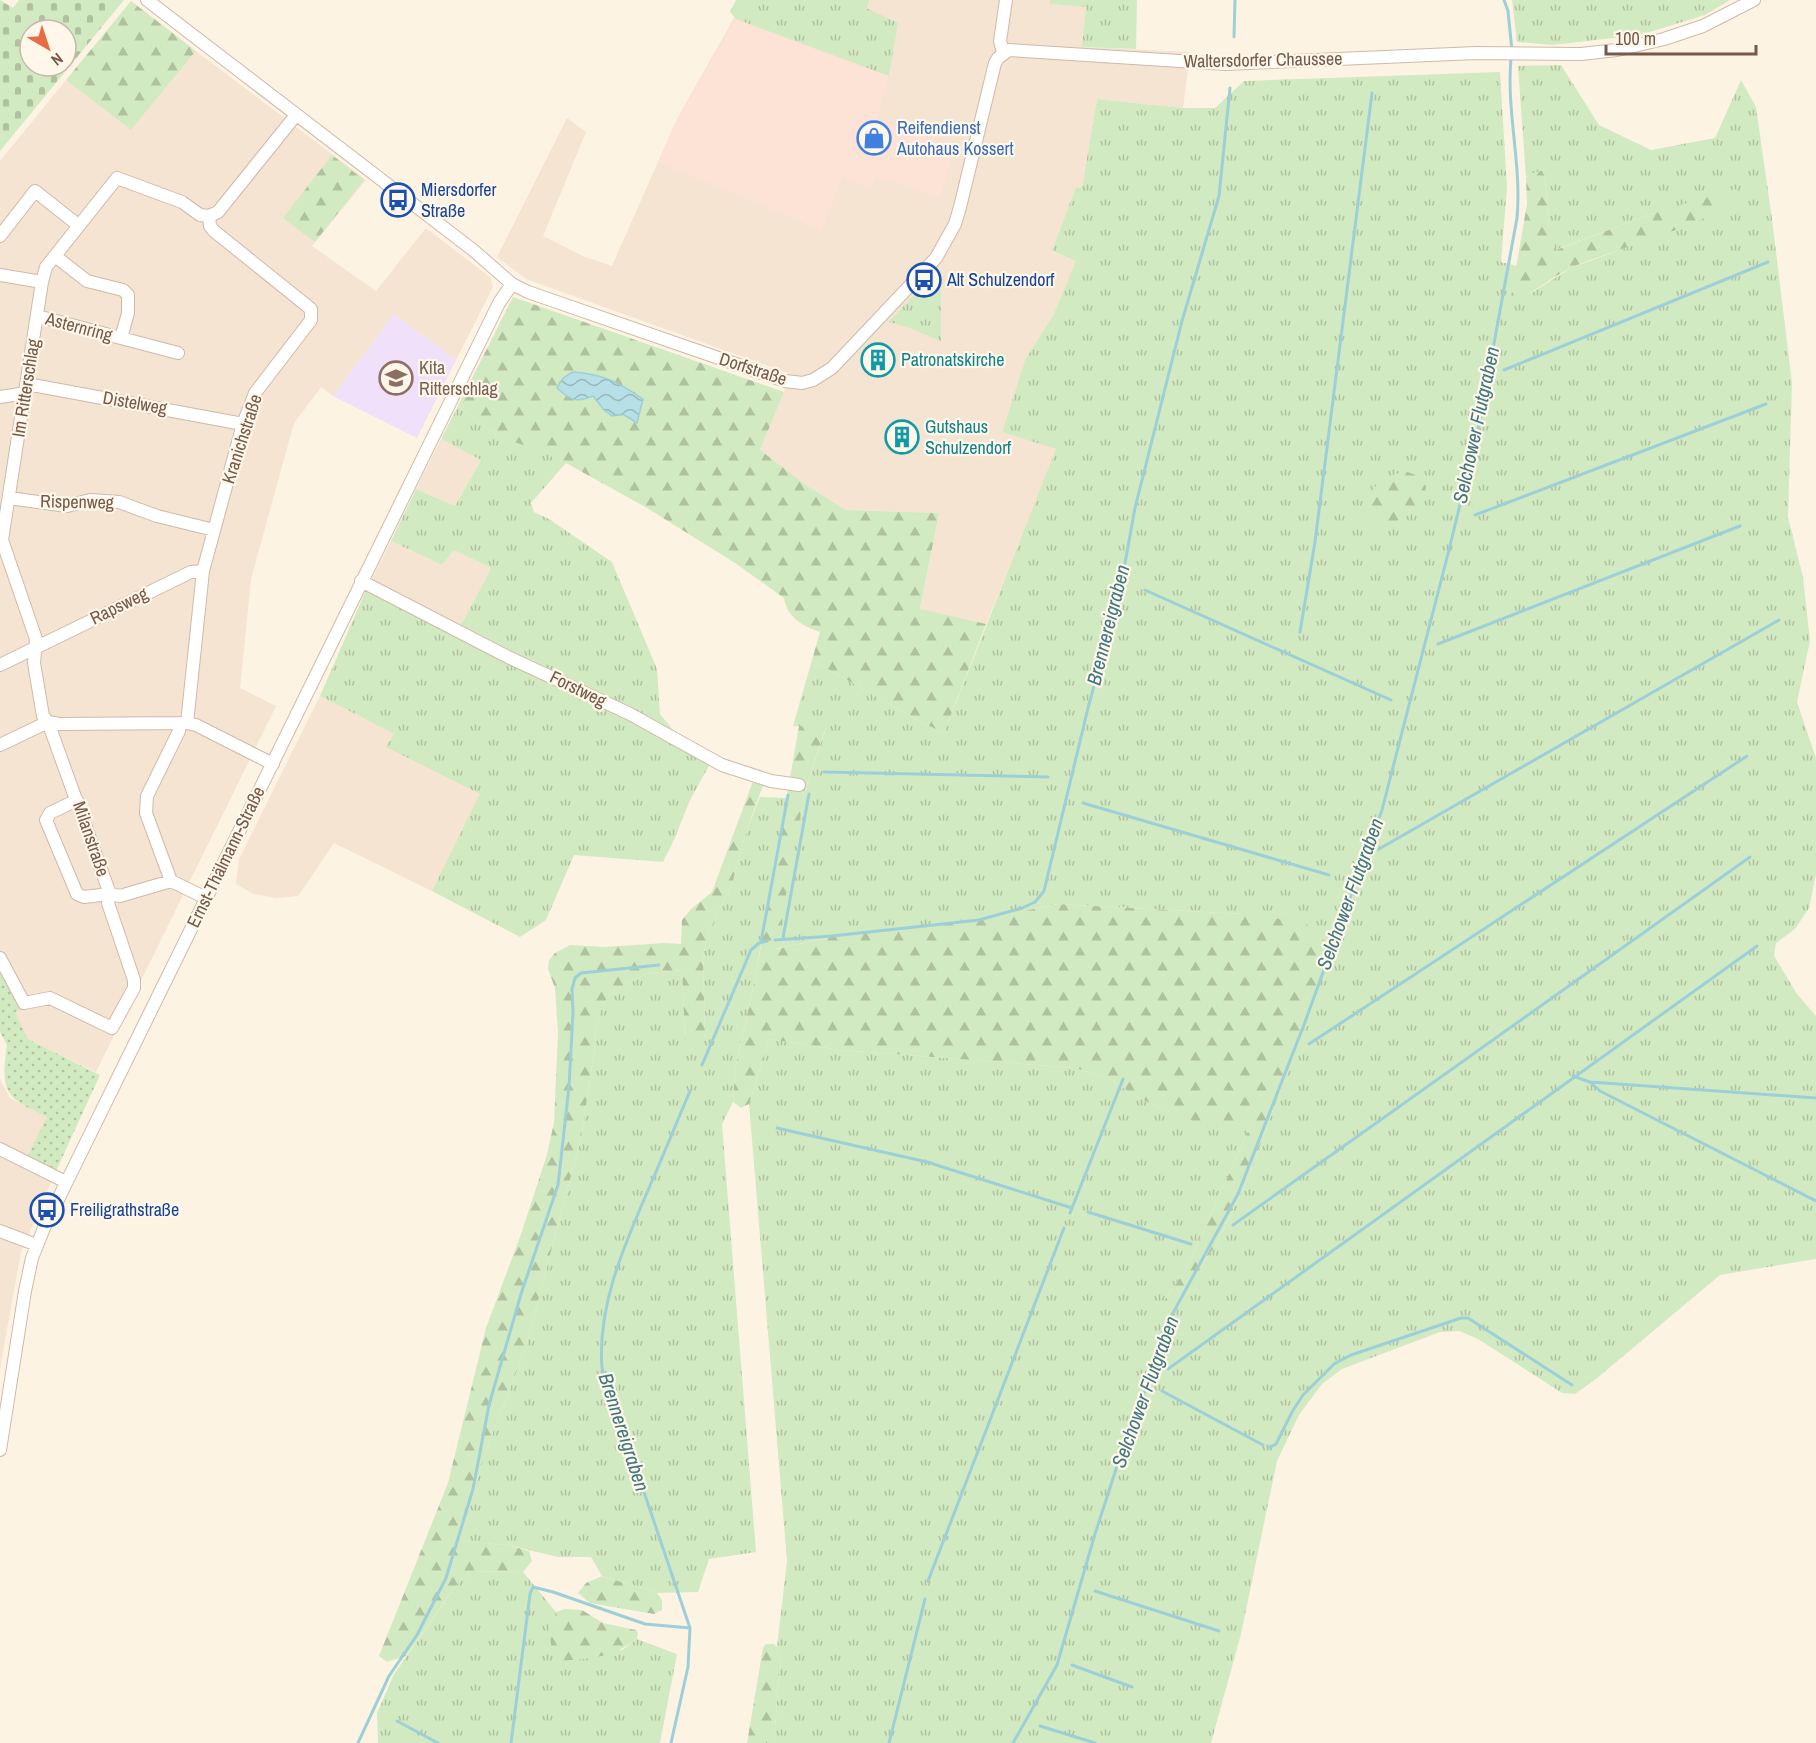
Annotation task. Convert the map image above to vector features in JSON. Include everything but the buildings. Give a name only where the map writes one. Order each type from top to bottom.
[{"type":"street","points":[[147,0],[473,250],[512,284]]},
{"type":"street","name":"Dorfstraße","points":[[512,284],[528,292],[785,381],[802,383],[813,380],[832,368],[881,319],[936,258],[948,239],[964,194],[995,63],[1003,53],[1000,41],[1006,0]]},
{"type":"street","name":"Waltersdorfer Chaussee","points":[[1003,53],[1013,49],[1022,49],[1227,64],[1500,54],[1581,54],[1636,46],[1664,39],[1702,26],[1754,0]]},
{"type":"street","points":[[209,216],[218,212],[296,115]]},
{"type":"street","name":"Im Ritterschlag","points":[[48,722],[44,716],[34,663],[37,646],[34,631],[2,540],[46,267],[117,178],[182,202],[200,215],[209,216]]},
{"type":"street","points":[[0,236],[35,191],[78,225]]},
{"type":"street","name":"Kranichstraße","points":[[171,881],[145,805],[147,796],[183,723],[202,571],[243,424],[255,393],[311,320],[311,309],[214,231],[210,226],[209,216]]},
{"type":"street","name":"Asternring","points":[[55,256],[87,281],[123,290],[128,295],[128,313],[121,338]]},
{"type":"street","points":[[0,275],[42,282]]},
{"type":"street","name":"Ernst-Thälmann-Straße","points":[[0,1450],[21,1309],[37,1245],[361,582],[499,303],[512,284]]},
{"type":"street","name":"Asternring","points":[[37,316],[178,353]]},
{"type":"street","name":"Distelweg","points":[[0,397],[26,388],[243,424]]},
{"type":"street","name":"Rispenweg","points":[[9,498],[67,506],[90,500],[119,502],[157,516],[214,530]]},
{"type":"street","name":"Rapsweg","points":[[0,665],[191,572],[202,571]]},
{"type":"street","name":"Forstweg","points":[[361,582],[630,714],[722,765],[771,781],[799,785]]},
{"type":"street","points":[[0,745],[48,722],[59,724],[183,723],[196,725],[273,764]]},
{"type":"street","name":"Milanstraße","points":[[48,722],[110,894],[120,896],[171,881]]},
{"type":"street","points":[[0,958],[24,1003],[50,998],[112,1028],[135,988],[108,903],[110,894],[84,897],[77,894],[46,820],[50,813],[77,800]]},
{"type":"street","points":[[171,881],[206,898]]},
{"type":"street","points":[[0,1149],[66,1182]]},
{"type":"street","points":[[0,1231],[37,1245]]},
{"type":"shaded area","points":[[870,0],[1050,0],[1051,4],[1086,7],[1083,47],[1190,52],[1183,108],[1097,99],[1082,188],[1076,187],[1052,252],[1077,261],[1054,314],[1025,360],[1002,432],[1057,449],[986,624],[920,610],[939,513],[846,510],[806,485],[760,450],[784,392],[788,373],[526,279],[497,257],[567,118],[586,132],[543,236],[583,256],[612,266],[677,119],[734,18],[865,8]]},
{"type":"shaded area","points":[[736,19],[889,76],[877,117],[954,149],[940,198],[876,176],[870,188],[843,177],[821,230],[658,162],[677,119]]},
{"type":"shaded area","points":[[196,51],[366,180],[312,246],[376,291],[426,228],[491,278],[493,287],[456,360],[394,314],[333,396],[321,387],[294,423],[251,579],[240,688],[276,706],[96,1072],[28,1039],[14,1012],[22,1009],[0,968],[0,161],[66,80],[131,130]]},
{"type":"shaded area","name":"Kita Ritterschlag","points":[[394,314],[456,360],[417,438],[333,396]]},
{"type":"shaded area","points":[[441,439],[481,460],[455,506],[416,489]]},
{"type":"shaded area","points":[[391,541],[442,565],[454,550],[491,568],[456,635],[367,588]]},
{"type":"shaded area","points":[[320,696],[394,734],[387,747],[481,794],[432,891],[334,843],[298,896],[276,898],[254,894],[236,884],[239,859]]},
{"type":"shaded area","points":[[0,1079],[10,1098],[47,1117],[56,1171],[21,1252],[0,1368]]},
{"type":"green space","points":[[0,0],[13,8],[19,0],[124,0],[78,56],[78,18],[18,18],[18,78],[60,78],[0,151]]},
{"type":"green space","points":[[736,0],[870,0],[866,8],[898,23],[889,76],[736,19],[730,12]]},
{"type":"green space","points":[[1050,0],[1137,0],[1136,49],[1082,47],[1086,7],[1050,4]]},
{"type":"green space","points":[[1512,0],[1730,0],[1705,15],[1640,35],[1552,45],[1517,42]]},
{"type":"green space","points":[[131,1],[196,51],[131,130],[66,80],[78,78],[78,65]]},
{"type":"green space","points":[[1561,65],[1599,125],[1651,150],[1715,138],[1741,80],[1756,107],[1792,383],[1788,517],[1803,577],[1810,641],[1797,702],[1816,758],[1816,874],[1809,908],[1795,929],[1776,943],[1774,956],[1797,994],[1816,1016],[1816,1259],[1720,1275],[1575,1394],[1562,1393],[1478,1339],[1459,1331],[1440,1332],[1342,1369],[1322,1384],[1299,1415],[1277,1461],[1241,1634],[1211,1743],[774,1743],[780,1659],[777,1647],[787,1561],[749,1104],[769,1039],[841,1050],[1075,1068],[1108,1078],[1164,1110],[1251,1125],[1186,1270],[1161,1305],[1165,1320],[1217,1243],[1248,1179],[1332,947],[1321,939],[1242,914],[1057,904],[995,917],[841,935],[775,949],[805,791],[826,728],[793,726],[812,660],[944,733],[1056,449],[1002,432],[1025,360],[1054,314],[1076,261],[1052,251],[1076,187],[1082,188],[1097,99],[1183,108],[1215,108],[1244,81],[1500,72],[1507,187],[1501,262],[1517,266],[1511,297],[1531,293],[1571,268],[1701,219],[1656,212],[1555,250],[1549,231],[1545,176],[1530,174],[1526,178],[1518,66]]},
{"type":"green space","points":[[332,155],[364,180],[315,242],[283,218]]},
{"type":"green space","points":[[1541,171],[1545,176],[1549,231],[1556,250],[1656,212],[1735,189],[1740,194],[1728,205],[1710,215],[1573,267],[1517,300],[1511,297],[1527,204],[1526,178],[1530,174]]},
{"type":"green space","points":[[937,270],[941,272],[941,341],[889,322]]},
{"type":"green space","points":[[513,297],[784,392],[760,450],[806,485],[846,510],[939,513],[920,609],[986,624],[944,733],[812,660],[820,632],[796,620],[788,610],[784,598],[735,563],[647,508],[566,463],[499,437],[458,406]]},
{"type":"green space","points":[[458,406],[499,437],[532,447],[566,463],[531,503],[534,512],[549,519],[612,562],[657,669],[660,714],[691,752],[710,764],[690,800],[663,862],[574,855],[546,920],[520,937],[432,891],[480,794],[386,747],[394,734],[320,696],[367,588],[456,635],[491,568],[454,550],[442,565],[391,541],[416,489],[455,506],[481,460],[441,439]]},
{"type":"green space","points":[[1405,471],[1418,476],[1426,486],[1425,497],[1418,507],[1402,518],[1388,525],[1375,525],[1365,516],[1367,499],[1382,481]]},
{"type":"green space","points":[[799,726],[826,727],[805,791],[776,949],[841,935],[995,917],[1057,904],[1242,914],[1304,922],[1332,947],[1248,1179],[1217,1243],[1165,1320],[1157,1315],[1161,1305],[1186,1270],[1251,1125],[1195,1121],[1164,1110],[1108,1078],[1075,1068],[841,1050],[769,1039],[749,1104],[741,1108],[733,1102],[735,1070],[756,974]]},
{"type":"green space","points":[[753,781],[764,783],[747,829],[732,884],[709,932],[703,955],[705,1036],[700,1042],[692,1044],[685,1039],[682,970],[649,973],[615,990],[604,1002],[597,1022],[581,1138],[525,1350],[491,1437],[459,1536],[466,1542],[508,1545],[529,1551],[532,1561],[523,1572],[471,1571],[460,1580],[406,1656],[387,1662],[379,1656],[448,1483],[486,1328],[546,1158],[554,1123],[558,1032],[555,988],[548,969],[549,960],[555,953],[570,945],[604,947],[681,944],[682,920],[691,909],[712,892]]},
{"type":"green space","points":[[760,797],[787,798],[756,974],[735,1070],[733,1102],[722,1124],[756,1552],[709,1559],[698,1592],[657,1593],[602,1576],[591,1557],[558,1557],[508,1545],[466,1542],[459,1536],[491,1437],[525,1350],[581,1138],[597,1022],[604,1002],[615,990],[649,973],[682,970],[685,1039],[705,1037],[703,955],[709,932],[732,884],[747,829]]},
{"type":"green space","points":[[0,968],[22,1009],[15,1012],[28,1039],[100,1075],[56,1171],[27,1157],[47,1117],[14,1099],[6,1084],[7,1045],[0,1032]]},
{"type":"green space","points":[[471,1571],[523,1572],[556,1612],[549,1631],[622,1650],[637,1639],[677,1654],[660,1743],[378,1743],[377,1713],[394,1674],[460,1580]]},
{"type":"green space","points":[[602,1576],[657,1593],[662,1600],[662,1610],[654,1614],[590,1603],[578,1593],[586,1583]]},
{"type":"green space","points":[[565,1609],[582,1610],[603,1623],[636,1630],[637,1639],[609,1654],[558,1661],[553,1657],[549,1630],[556,1612]]},
{"type":"green space","points":[[766,1644],[774,1644],[777,1647],[780,1659],[774,1743],[747,1743],[763,1648]]},
{"type":"water","points":[[573,372],[610,380],[643,399],[637,423],[623,414],[612,416],[593,396],[578,400],[570,398],[557,388],[564,378]]},
{"type":"waterway","name":"Brennereigraben","points":[[1234,37],[1235,0]]},
{"type":"waterway","name":"Selchower Flutgraben","points":[[1504,0],[1508,11],[1512,51]]},
{"type":"waterway","name":"Selchower Flutgraben","points":[[1013,1743],[1057,1665],[1095,1534],[1130,1426],[1150,1379],[1162,1333],[1238,1194],[1305,1022],[1382,810],[1479,425],[1517,218],[1511,58]]},
{"type":"waterway","name":"Brennereigraben","points":[[775,940],[979,920],[1022,908],[1035,902],[1044,891],[1088,708],[1121,585],[1135,508],[1182,321],[1219,196],[1230,88]]},
{"type":"waterway","points":[[1300,632],[1315,542],[1372,93]]},
{"type":"waterway","points":[[1504,370],[1768,262]]},
{"type":"waterway","points":[[1475,515],[1766,404]]},
{"type":"waterway","points":[[1438,644],[1740,526]]},
{"type":"waterway","points":[[1145,590],[1391,700]]},
{"type":"waterway","points":[[1379,849],[1779,620]]},
{"type":"waterway","points":[[1309,1044],[1747,756]]},
{"type":"waterway","points":[[824,772],[1048,777]]},
{"type":"waterway","points":[[783,938],[809,794]]},
{"type":"waterway","points":[[761,942],[788,795]]},
{"type":"waterway","points":[[1083,803],[1329,875]]},
{"type":"waterway","points":[[1233,1225],[1750,857]]},
{"type":"waterway","name":"Brennereigraben","points":[[702,1065],[751,950],[759,943],[767,941]]},
{"type":"waterway","points":[[1168,1369],[1757,946]]},
{"type":"waterway","points":[[358,1743],[389,1676],[417,1635],[446,1578],[473,1489],[489,1405],[521,1294],[558,1185],[569,1087],[572,989],[575,978],[581,973],[659,965]]},
{"type":"waterway","points":[[1573,1076],[1590,1082],[1816,1098]]},
{"type":"waterway","points":[[1070,1213],[1123,1079]]},
{"type":"waterway","points":[[1590,1082],[1600,1091],[1816,1201]]},
{"type":"waterway","name":"Brennereigraben","points":[[671,1743],[688,1667],[690,1628],[602,1368],[602,1344],[608,1298],[622,1253],[690,1091]]},
{"type":"waterway","points":[[777,1128],[927,1162],[1072,1208]]},
{"type":"waterway","points":[[1088,1212],[1191,1244]]},
{"type":"waterway","points":[[928,1581],[1064,1228]]},
{"type":"waterway","points":[[1268,1448],[1276,1444],[1303,1395],[1334,1364],[1351,1355],[1461,1318],[1468,1318],[1572,1385]]},
{"type":"waterway","points":[[1162,1391],[1263,1445]]},
{"type":"waterway","points":[[511,1743],[530,1594],[533,1587],[645,1624],[690,1628]]},
{"type":"waterway","points":[[1095,1591],[1219,1631]]},
{"type":"waterway","points":[[889,1743],[925,1599]]},
{"type":"waterway","points":[[1072,1665],[1132,1687]]},
{"type":"waterway","points":[[397,1721],[438,1743]]},
{"type":"waterway","points":[[1040,1726],[1095,1743]]},
{"type":"place","name":"Reifendienst Autohaus Kossert","points":[[874,138]]},
{"type":"place","name":"Miersdorfer Straße","points":[[398,200]]},
{"type":"place","name":"Alt Schulzendorf","points":[[924,280]]},
{"type":"place","name":"Patronatskirche","points":[[878,360]]},
{"type":"place","name":"Kita Ritterschlag","points":[[396,378]]},
{"type":"place","name":"Gutshaus Schulzendorf","points":[[902,437]]},
{"type":"place","name":"Freiligrathstraße","points":[[47,1210]]}]
